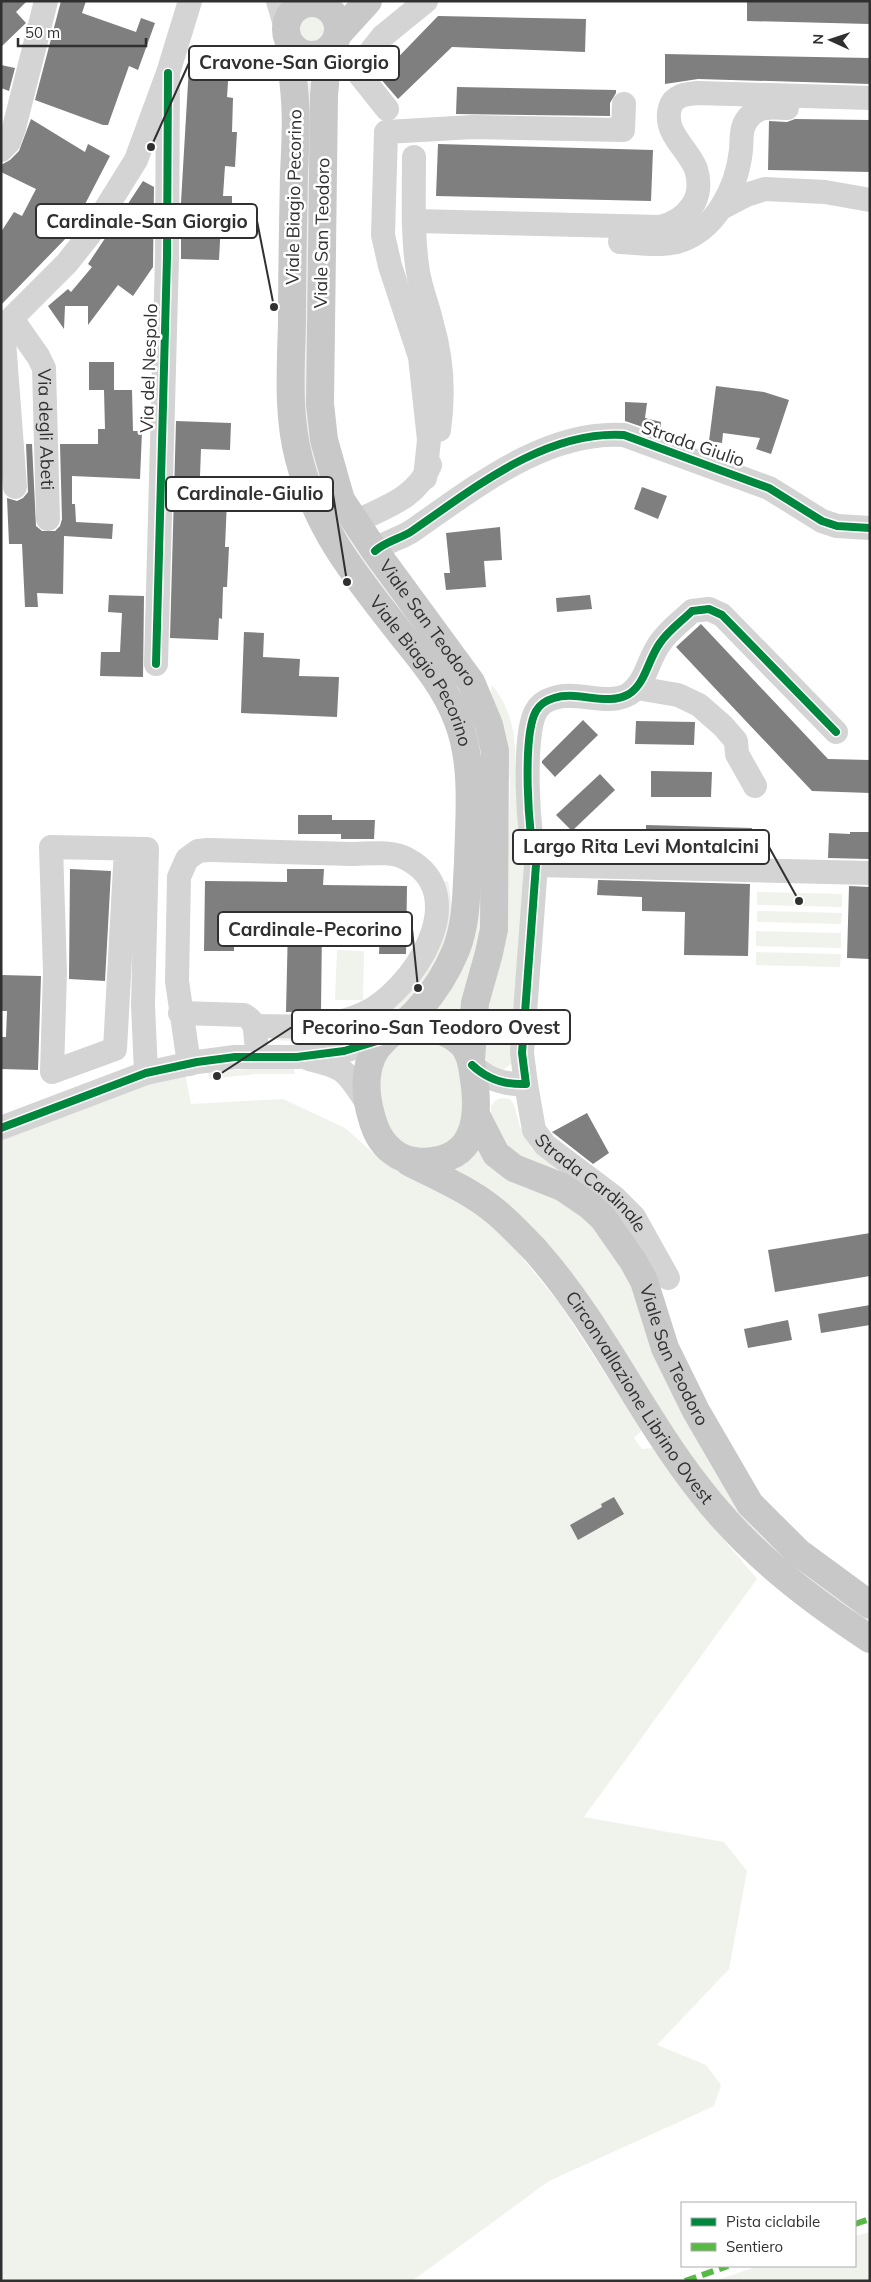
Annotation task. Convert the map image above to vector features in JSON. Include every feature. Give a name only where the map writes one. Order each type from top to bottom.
[{"type":"main road","name":"Viale San Teodoro","points":[[368,1],[335,40],[327,62],[324,95],[320,404],[324,440],[341,500],[375,551],[472,682],[489,726],[495,750],[494,929],[475,1003],[472,1062]]},
{"type":"main road","points":[[310,2],[330,10],[338,25],[335,40],[326,51],[310,55],[302,54],[284,23],[293,10],[310,2]]},
{"type":"main road","name":"Viale Biagio Pecorino","points":[[284,23],[296,104],[291,399],[297,454],[314,506],[336,548],[429,669],[449,701],[464,738],[468,762],[468,843],[464,925],[448,968],[416,1012],[390,1035]]},
{"type":"main road","points":[[413,1026],[434,1028],[464,1047],[472,1062],[476,1112],[468,1141],[451,1156],[409,1162],[394,1153],[380,1140],[368,1104],[366,1078],[376,1048],[390,1035],[413,1026]]},
{"type":"main road","name":"Viale San Teodoro","points":[[476,1112],[496,1154],[514,1168],[562,1187],[590,1206],[603,1218],[633,1261],[644,1281],[665,1348],[696,1411],[750,1504],[798,1552],[870,1605]]},
{"type":"main road","name":"Circonvallazione Librino Ovest","points":[[409,1162],[491,1207],[510,1224],[562,1280],[678,1460],[722,1516],[781,1576],[834,1616],[870,1639]]},
{"type":"street","points":[[1,150],[8,142],[14,128],[46,1]]},
{"type":"street","points":[[15,487],[5,325],[67,263],[90,234],[136,160],[168,73],[190,1]]},
{"type":"street","points":[[387,109],[356,70],[383,36],[426,1]]},
{"type":"street","name":"Via del Nespolo","points":[[156,664],[167,257],[168,73]]},
{"type":"street","points":[[414,221],[660,227],[679,220],[688,212],[694,203],[698,190],[698,178],[691,159],[671,129],[669,120],[672,102],[687,94],[870,98]]},
{"type":"street","points":[[425,478],[429,440],[420,357],[390,266],[383,235],[386,132],[472,127],[623,130],[624,104]]},
{"type":"street","points":[[576,225],[598,242],[676,242],[703,228],[721,208],[738,171],[741,132],[751,114],[764,107],[870,110]]},
{"type":"street","points":[[355,522],[406,497],[425,478],[436,449],[442,387],[433,325],[418,271],[414,221],[414,157]]},
{"type":"street","points":[[721,208],[746,195],[765,189],[825,192],[870,200]]},
{"type":"street","name":"Via degli Abeti","points":[[5,325],[38,356],[44,368],[48,519]]},
{"type":"street","name":"Strada Giulio","points":[[375,551],[383,544],[408,534],[479,483],[514,464],[542,450],[609,434],[624,435],[769,488],[822,521],[836,526],[870,528]]},
{"type":"street","points":[[755,786],[738,754],[736,741],[723,726],[699,705],[678,695],[637,688],[660,643],[692,610],[709,609],[722,615],[836,732]]},
{"type":"street","name":"Strada Cardinale","points":[[637,688],[627,696],[616,698],[555,697],[543,703],[536,710],[532,722],[529,744],[529,825],[531,848],[536,865],[519,1085],[534,1130],[545,1145],[614,1197],[634,1217],[668,1278]]},
{"type":"street","points":[[126,849],[115,1050],[52,1072],[55,972],[51,847],[147,849],[143,1004],[146,1073]]},
{"type":"street","points":[[189,1064],[180,1013],[177,981],[179,877],[187,859],[193,854],[208,850],[400,855],[427,872],[434,892],[436,908],[433,932],[422,958],[413,972],[388,999],[362,1014],[328,1025],[304,1028],[256,1026]]},
{"type":"street","points":[[536,865],[870,873]]},
{"type":"street","points":[[180,1013],[244,1015],[256,1026],[256,1056]]},
{"type":"street","points":[[1,1128],[146,1073],[189,1064],[256,1056],[297,1056],[344,1051],[390,1035]]},
{"type":"street","points":[[297,1056],[330,1064],[344,1070],[368,1104]]},
{"type":"street","points":[[472,1062],[483,1076],[519,1085]]},
{"type":"street","points":[[476,1112],[490,1097],[519,1085]]},
{"type":"shaded area","points":[[312,10],[324,16],[330,28],[324,40],[312,46],[300,40],[294,28],[300,16]]},
{"type":"shaded area","points":[[312,82],[313,433],[452,668],[482,725],[482,928],[462,1028],[434,1016],[439,1004],[478,774],[342,541],[303,439],[307,83]]},
{"type":"shaded area","points":[[492,685],[502,699],[512,727],[525,877],[523,932],[512,1063],[502,1071],[489,1067],[483,1054],[487,1004],[506,920],[510,782],[504,734],[490,695]]},
{"type":"shaded area","points":[[448,881],[453,913],[451,931],[427,983],[385,1022],[353,1036],[341,1039],[316,1042],[274,1040],[271,1038],[396,1002],[443,882]]},
{"type":"shaded area","points":[[757,892],[842,894],[842,907],[757,905]]},
{"type":"shaded area","points":[[757,911],[842,913],[841,924],[757,922]]},
{"type":"shaded area","points":[[756,931],[841,933],[841,948],[756,946]]},
{"type":"shaded area","points":[[337,950],[364,951],[363,1000],[335,1000]]},
{"type":"shaded area","points":[[756,952],[841,954],[840,967],[756,965]]},
{"type":"shaded area","points":[[408,1038],[442,1042],[461,1060],[468,1112],[451,1145],[414,1152],[392,1138],[377,1089],[386,1053]]},
{"type":"shaded area","points":[[293,1066],[295,1074],[256,1074],[209,1079],[208,1072]]},
{"type":"shaded area","points":[[185,1073],[191,1104],[283,1099],[345,1128],[382,1161],[443,1191],[476,1212],[504,1235],[559,1303],[642,1430],[634,1438],[642,1449],[655,1448],[687,1496],[757,1579],[584,1817],[724,1842],[747,1871],[729,1969],[657,2045],[706,2065],[721,2085],[714,2106],[549,2181],[412,2281],[1,2281],[1,1141],[148,1084]]},
{"type":"shaded area","points":[[501,1098],[510,1099],[514,1105],[520,1127],[532,1149],[581,1187],[625,1215],[640,1256],[508,1154],[491,1117],[491,1107],[495,1101]]},
{"type":"shaded area","points":[[477,1142],[535,1187],[582,1212],[626,1266],[699,1435],[870,1616],[870,1628],[840,1609],[727,1509],[624,1363],[451,1171]]},
{"type":"shaded area","points":[[870,2232],[870,2281],[715,2281],[755,2267],[856,2267],[856,2236]]},
{"type":"building","points":[[1,1],[27,1],[16,12],[26,23],[1,47]]},
{"type":"building","points":[[61,1],[86,1],[82,13],[136,32],[141,18],[155,23],[138,70],[129,66],[108,125],[103,125],[35,100]]},
{"type":"building","points":[[747,1],[870,1],[870,24],[747,21]]},
{"type":"building","points":[[438,16],[586,19],[585,52],[452,47],[398,99],[379,77]]},
{"type":"building","points":[[190,49],[238,52],[237,68],[229,67],[227,97],[233,98],[232,132],[237,132],[235,167],[225,166],[223,196],[232,196],[232,206],[245,207],[244,224],[221,223],[219,260],[181,259],[181,202]]},
{"type":"building","points":[[665,54],[870,58],[870,84],[698,79],[665,84]]},
{"type":"building","points":[[1,65],[15,68],[9,91],[1,88]]},
{"type":"building","points":[[457,87],[616,90],[616,93],[610,103],[610,116],[456,114]]},
{"type":"building","points":[[31,119],[85,152],[88,144],[110,156],[69,235],[1,305],[1,232],[14,212],[22,216],[36,189],[1,172],[1,165],[10,160],[19,151]]},
{"type":"building","points":[[795,119],[870,120],[870,172],[768,170],[769,121],[787,122]]},
{"type":"building","points":[[438,144],[653,150],[651,201],[436,196]]},
{"type":"building","points":[[143,181],[154,187],[153,267],[133,296],[118,285],[88,325],[88,306],[65,306],[64,329],[48,306],[68,289],[71,292],[92,267],[88,264]]},
{"type":"building","points":[[89,362],[114,362],[114,390],[89,390]]},
{"type":"building","points":[[716,386],[764,392],[789,400],[771,454],[756,449],[760,438],[723,433],[722,443],[709,441]]},
{"type":"building","points":[[104,390],[132,390],[133,431],[142,431],[140,479],[72,476],[72,504],[75,504],[76,522],[113,524],[112,539],[64,536],[63,594],[37,593],[38,607],[25,607],[22,544],[9,544],[7,498],[17,501],[28,492],[26,444],[32,444],[36,526],[42,531],[55,531],[60,526],[62,519],[60,444],[98,444],[98,429],[105,429]]},
{"type":"building","points":[[625,402],[647,403],[645,418],[661,422],[660,433],[625,421]]},
{"type":"building","points":[[176,421],[231,423],[230,450],[201,449],[200,476],[228,477],[225,547],[229,547],[227,587],[223,587],[222,619],[219,618],[218,640],[170,638]]},
{"type":"building","points":[[642,487],[667,496],[658,519],[634,509]]},
{"type":"building","points":[[500,527],[502,560],[484,561],[486,587],[446,590],[444,573],[450,573],[446,533]]},
{"type":"building","points":[[109,595],[144,596],[143,677],[100,676],[101,652],[120,652],[122,613],[108,612]]},
{"type":"building","points":[[590,595],[592,609],[557,612],[556,598]]},
{"type":"building","points":[[701,624],[828,759],[870,760],[870,793],[812,791],[676,647]]},
{"type":"building","points":[[244,632],[264,633],[263,657],[300,659],[299,676],[339,677],[337,717],[241,713]]},
{"type":"building","points":[[583,720],[598,735],[555,777],[542,761]]},
{"type":"building","points":[[636,721],[695,722],[694,745],[635,744]]},
{"type":"building","points":[[651,771],[712,772],[711,797],[651,797]]},
{"type":"building","points":[[600,774],[615,790],[572,831],[556,815]]},
{"type":"building","points":[[298,815],[332,815],[332,820],[375,820],[374,839],[341,839],[341,834],[298,834]]},
{"type":"building","points":[[646,825],[752,828],[751,856],[646,854]]},
{"type":"building","points":[[850,832],[870,832],[870,859],[828,858],[829,833],[850,834]]},
{"type":"building","points":[[70,869],[111,871],[105,981],[69,979]]},
{"type":"building","points":[[287,869],[324,869],[323,885],[407,886],[406,954],[379,954],[380,927],[322,926],[321,1011],[286,1012],[288,925],[234,925],[234,951],[204,951],[205,881],[287,882]]},
{"type":"building","points":[[598,880],[750,884],[748,956],[684,955],[685,912],[642,911],[642,897],[597,895]]},
{"type":"building","points":[[849,886],[870,887],[870,959],[847,958]]},
{"type":"building","points":[[1,975],[41,976],[38,1070],[1,1069],[1,1037],[6,1037],[7,1011],[1,1011]]},
{"type":"building","points":[[587,1113],[609,1153],[593,1164],[552,1132]]},
{"type":"building","points":[[870,1233],[870,1276],[775,1292],[768,1250]]},
{"type":"building","points":[[870,1305],[870,1325],[821,1333],[818,1314]]},
{"type":"building","points":[[788,1320],[792,1340],[748,1348],[744,1329]]},
{"type":"building","points":[[614,1497],[624,1514],[578,1540],[570,1525],[602,1507],[601,1504]]},
{"type":"marked path","points":[[856,2224],[870,2219]]},
{"type":"marked path","points":[[685,2281],[725,2267]]},
{"type":"cycle path","points":[[156,664],[167,257],[168,73]]},
{"type":"cycle path","points":[[375,551],[412,531],[511,465],[538,452],[566,442],[595,436],[624,435],[769,488],[822,521],[837,526],[870,528]]},
{"type":"cycle path","points":[[472,1065],[491,1078],[511,1084],[526,1084],[522,1053],[536,865],[529,811],[528,763],[532,724],[536,711],[542,704],[563,696],[611,699],[629,694],[639,684],[656,649],[667,634],[692,611],[709,609],[722,615],[836,732]]},
{"type":"cycle path","points":[[1,1128],[146,1073],[197,1062],[235,1057],[297,1057],[344,1051],[384,1039]]},
{"type":"place","name":"Cravone-San Giorgio","points":[[151,147]]},
{"type":"place","name":"Cardinale-San Giorgio","points":[[274,307]]},
{"type":"place","name":"Cardinale-Giulio","points":[[347,582]]},
{"type":"place","name":"Largo Rita Levi Montalcini","points":[[799,901]]},
{"type":"place","name":"Cardinale-Pecorino","points":[[418,988]]},
{"type":"place","name":"Pecorino-San Teodoro Ovest","points":[[217,1076]]}]
